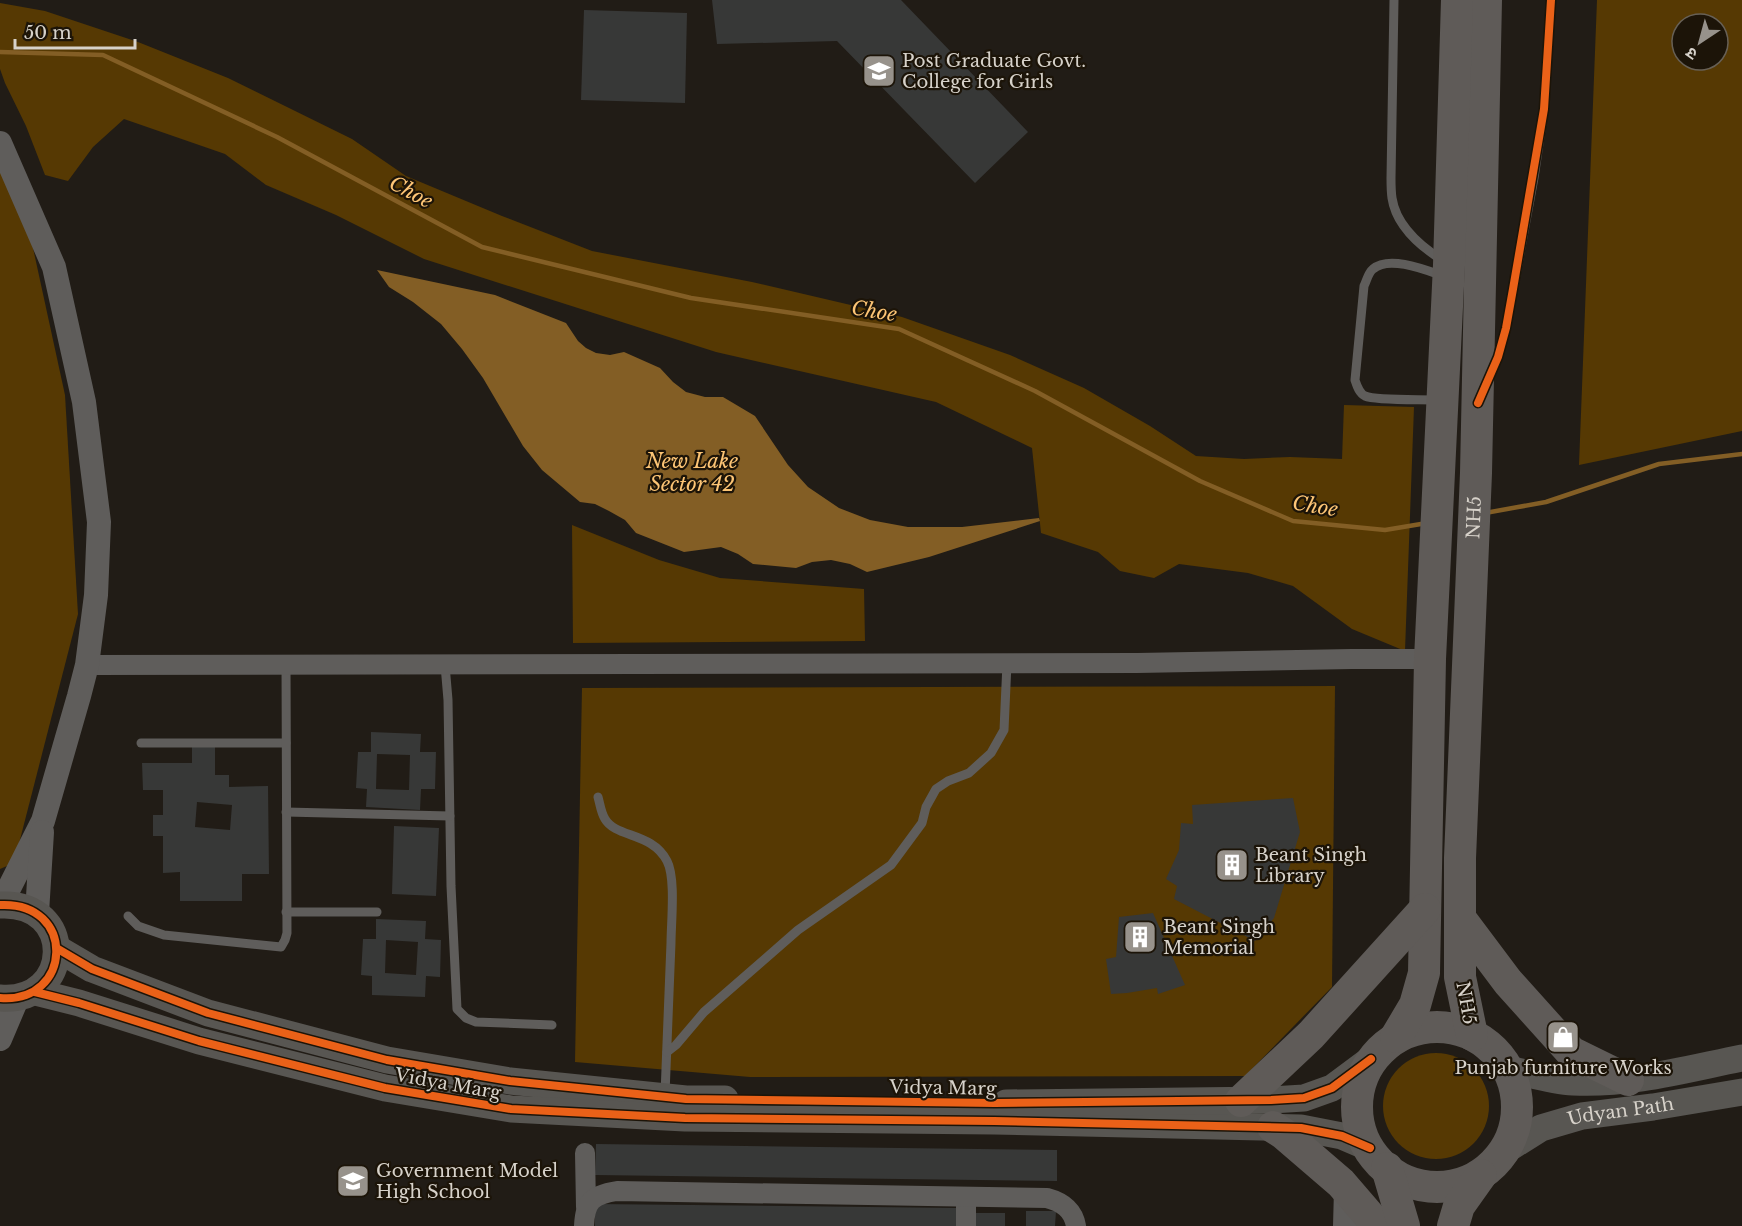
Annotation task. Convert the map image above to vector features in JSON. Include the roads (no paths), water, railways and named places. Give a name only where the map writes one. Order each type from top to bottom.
[{"type":"highway","name":"NH5","points":[[1396,1037],[1415,1005],[1424,973],[1430,659],[1449,271],[1457,0]]},
{"type":"highway","name":"NH5","points":[[1472,1035],[1460,977],[1460,858],[1476,473],[1486,0]]},
{"type":"highway","points":[[1241,1101],[1311,1035],[1425,909]]},
{"type":"highway","points":[[1460,918],[1508,982],[1570,1052],[1628,1080]]},
{"type":"highway","name":"NH5","points":[[1404,1226],[1378,1158],[1358,1123],[1357,1096],[1371,1059],[1396,1037],[1422,1028],[1445,1027],[1472,1035],[1498,1055],[1509,1069]]},
{"type":"highway","points":[[1453,1226],[1459,1206],[1481,1175],[1506,1150],[1516,1123],[1515,1086],[1509,1069]]},
{"type":"highway","points":[[1273,1127],[1346,1189],[1378,1226]]},
{"type":"highway","points":[[1378,1158],[1395,1176],[1407,1182],[1450,1187],[1481,1175]]},
{"type":"main road","points":[[0,904],[20,905],[37,912],[51,928],[58,949],[48,979],[18,996]]},
{"type":"main road","name":"Vidya Marg","points":[[58,949],[92,969],[208,1012],[387,1060],[510,1081],[686,1099],[995,1103],[1241,1101],[1304,1098],[1332,1088],[1371,1059]]},
{"type":"main road","name":"Vidya Marg","points":[[18,996],[79,1003],[199,1041],[373,1085],[512,1110],[685,1118],[994,1121],[1301,1128],[1342,1137],[1378,1158]]},
{"type":"main road","name":"Udyan Path","points":[[1509,1069],[1573,1082],[1628,1080],[1742,1058]]},
{"type":"main road","name":"Udyan Path","points":[[1506,1150],[1541,1128],[1582,1116],[1742,1092]]},
{"type":"street","points":[[0,143],[54,267],[84,402],[99,522],[96,596],[87,665],[43,821],[0,904]]},
{"type":"street","points":[[87,665],[1137,663],[1430,659]]},
{"type":"street","points":[[37,912],[43,821]]},
{"type":"street","points":[[0,1039],[18,996]]},
{"type":"street","points":[[585,1153],[585,1217]]},
{"type":"street","points":[[1346,1189],[1346,1226]]},
{"type":"street","points":[[585,1217],[589,1202],[599,1195],[617,1191],[1047,1198],[1058,1201],[1072,1215],[1076,1226]]},
{"type":"street","points":[[966,1197],[966,1226]]},
{"type":"lane","points":[[1394,0],[1390,178],[1392,200],[1400,219],[1410,234],[1449,271]]},
{"type":"lane","points":[[1478,403],[1498,357],[1514,289],[1544,109],[1551,0]]},
{"type":"lane","points":[[1443,400],[1366,396],[1357,387],[1355,380],[1364,286],[1369,273],[1376,267],[1389,263],[1449,271]]},
{"type":"lane","points":[[667,1052],[676,1045],[704,1012],[798,930],[891,865],[922,823],[926,807],[936,789],[948,780],[969,773],[991,753],[1004,730],[1007,663]]},
{"type":"lane","points":[[128,916],[138,926],[164,935],[281,947],[287,933],[286,664]]},
{"type":"lane","points":[[445,665],[458,1009],[466,1018],[476,1022],[552,1025]]},
{"type":"lane","points":[[141,743],[286,743]]},
{"type":"lane","points":[[598,797],[605,819],[611,826],[653,845],[663,853],[669,865],[672,885],[672,919],[665,1097]]},
{"type":"lane","points":[[286,812],[450,816]]},
{"type":"lane","points":[[286,912],[377,912]]},
{"type":"water","name":"New Lake Sector 42","points":[[377,270],[495,295],[566,323],[578,341],[596,353],[610,355],[624,352],[660,368],[686,392],[705,397],[723,397],[755,416],[788,465],[808,487],[839,508],[870,520],[908,527],[962,527],[1039,518],[1040,521],[929,557],[867,572],[850,564],[831,560],[812,562],[796,568],[753,564],[721,547],[684,552],[636,533],[625,520],[595,504],[580,502],[542,470],[523,446],[483,378],[462,349],[441,324],[389,287]]},
{"type":"waterway","name":"Choe","points":[[0,52],[103,55],[277,137],[482,247],[691,298],[899,329],[1035,391],[1200,481],[1293,521],[1385,530],[1427,523]]},
{"type":"waterway","name":"Choe","points":[[1485,513],[1546,502],[1659,464],[1742,454]]},
{"type":"place","name":"Post Graduate Govt. College for Girls","points":[[879,71]]},
{"type":"place","name":"Beant Singh Library","points":[[1232,865]]},
{"type":"place","name":"Beant Singh Memorial","points":[[1140,937]]},
{"type":"place","name":"Punjab furniture Works","points":[[1563,1037]]},
{"type":"place","name":"Government Model High School","points":[[353,1181]]}]
